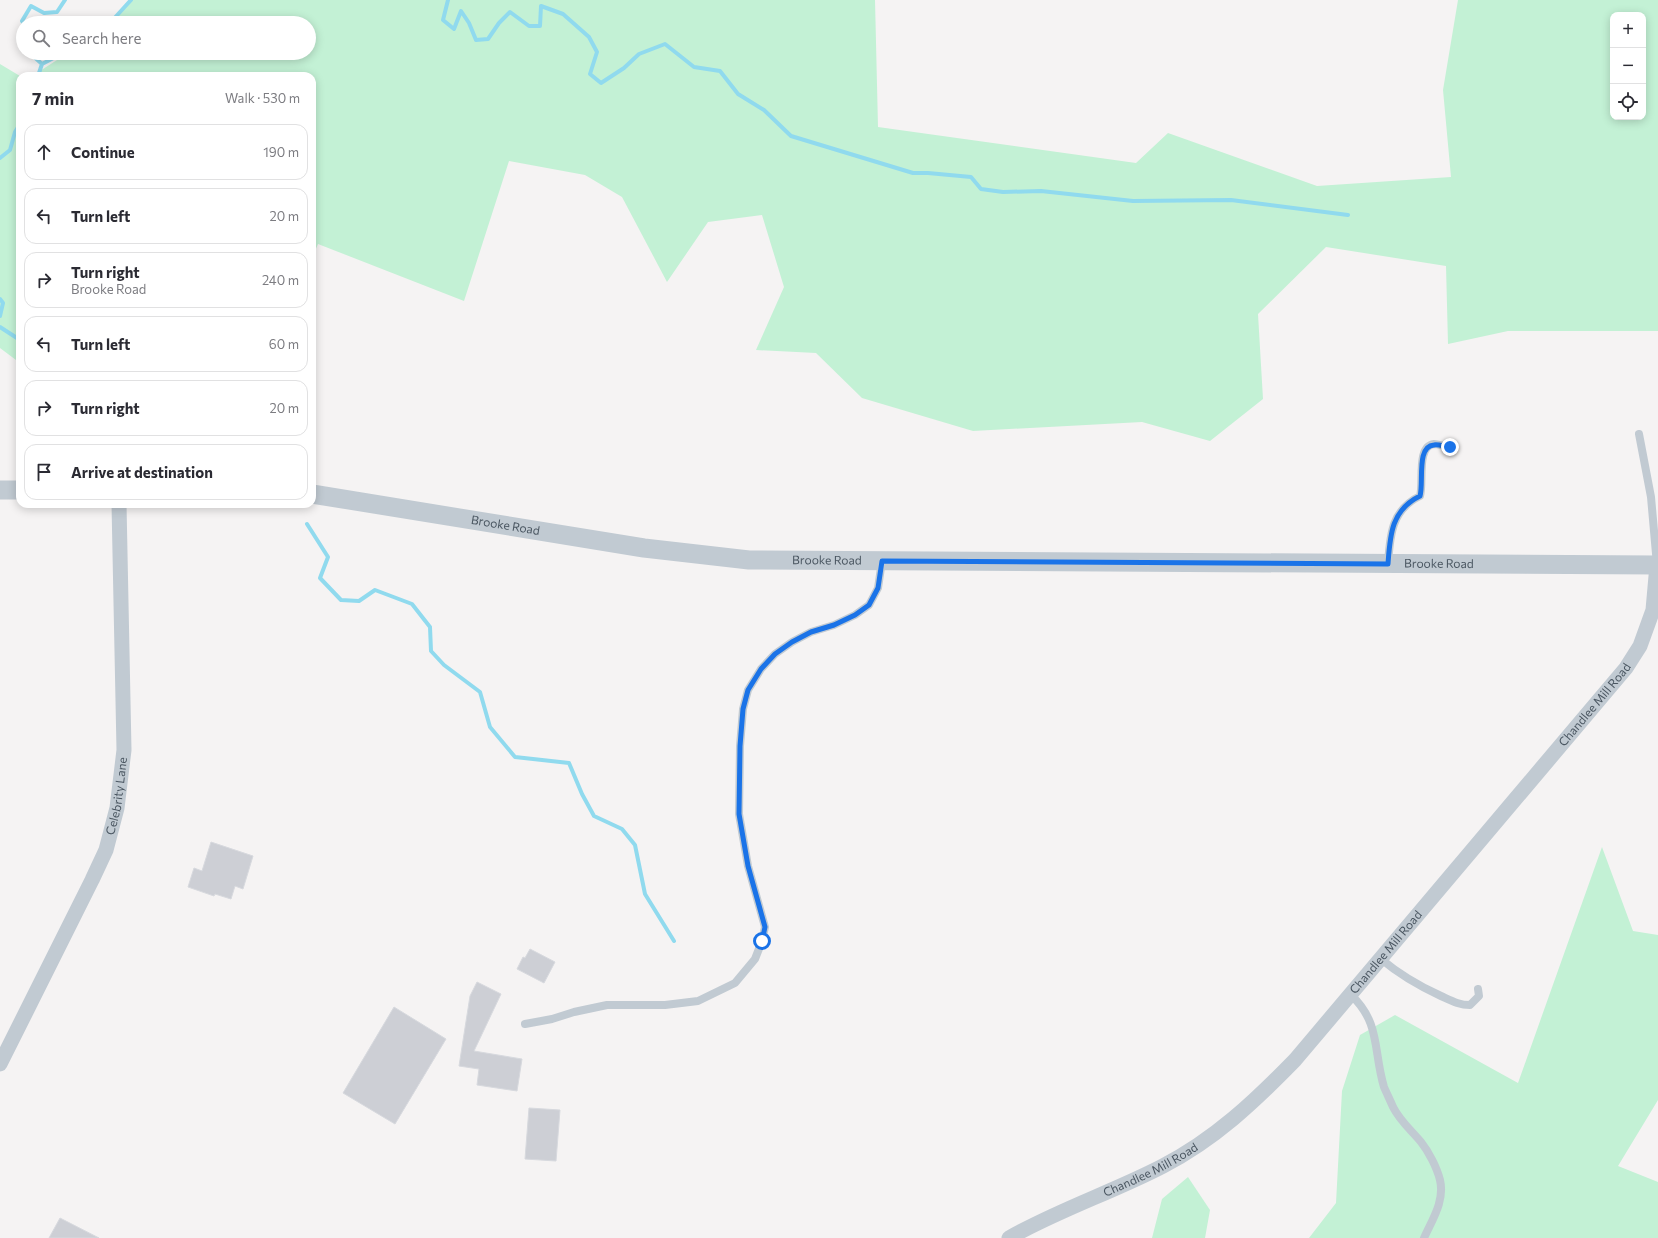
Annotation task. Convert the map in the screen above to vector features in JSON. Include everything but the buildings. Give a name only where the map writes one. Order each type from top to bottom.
[{"type":"street","points":[[0,490],[16,490]]},
{"type":"street","name":"Brooke Road","points":[[316,495],[644,548],[749,560],[1658,565]]},
{"type":"street","name":"Celebrity Lane","points":[[0,1064],[106,850],[118,799],[124,750],[119,508]]},
{"type":"street","name":"Chandlee Mill Road","points":[[1009,1238],[1163,1166],[1214,1135],[1257,1099],[1295,1060],[1626,668],[1640,646],[1653,610],[1658,565]]},
{"type":"lane","points":[[1640,434],[1651,497],[1658,565]]},
{"type":"lane","points":[[1388,564],[1391,529],[1401,512],[1412,500],[1420,496],[1422,489],[1423,455],[1428,447],[1434,444],[1450,447]]},
{"type":"lane","points":[[525,1024],[552,1019],[574,1012],[607,1005],[665,1005],[698,1001],[735,983],[755,959],[762,941],[765,927],[748,866],[739,814],[740,746],[743,709],[748,690],[761,669],[775,654],[792,642],[811,632],[834,625],[855,615],[869,605],[878,588],[882,561]]},
{"type":"lane","points":[[1381,959],[1417,985],[1460,1005],[1470,1005],[1479,996],[1478,989]]},
{"type":"lane","points":[[1351,995],[1366,1011],[1371,1023],[1384,1087],[1394,1108],[1402,1123],[1421,1143],[1433,1164],[1440,1181],[1441,1196],[1438,1207],[1424,1238]]},
{"type":"green space","points":[[129,0],[875,0],[878,127],[1136,163],[1168,133],[1317,186],[1451,177],[1443,90],[1458,0],[1658,0],[1658,331],[1508,331],[1448,344],[1446,266],[1326,247],[1258,314],[1263,399],[1210,441],[1142,422],[973,431],[862,398],[816,353],[756,350],[784,287],[762,215],[708,222],[667,282],[622,197],[585,175],[509,161],[464,301],[318,244],[316,249],[316,72],[38,72],[57,60],[316,60],[316,16],[115,16]]},
{"type":"green space","points":[[0,64],[16,74],[16,360],[0,348]]},
{"type":"green space","points":[[1602,847],[1633,931],[1658,935],[1658,1100],[1618,1166],[1658,1182],[1658,1238],[1309,1238],[1336,1203],[1342,1091],[1360,1035],[1395,1015],[1518,1083]]},
{"type":"green space","points":[[1188,1177],[1210,1210],[1205,1238],[1152,1238],[1162,1199]]},
{"type":"waterway","points":[[25,16],[31,6],[44,13],[57,12],[65,0]]},
{"type":"waterway","points":[[116,16],[131,0]]},
{"type":"waterway","points":[[448,0],[443,20],[454,29],[461,11],[469,23],[476,40],[488,39],[499,23],[510,12],[529,26],[540,26],[541,6],[563,14],[589,37],[597,52],[590,74],[601,83],[624,68],[639,54],[665,44],[694,67],[720,71],[738,94],[764,110],[791,136],[913,173],[971,177],[981,189],[1003,192],[1041,191],[1133,201],[1231,200],[1348,215]]},
{"type":"waterway","points":[[38,60],[42,64],[39,72]]},
{"type":"waterway","points":[[42,64],[50,60]]},
{"type":"waterway","points":[[0,158],[10,150],[16,130]]},
{"type":"waterway","points":[[0,299],[3,303],[0,316]]},
{"type":"waterway","points":[[0,327],[16,337]]},
{"type":"waterway","points":[[307,524],[328,557],[320,578],[341,600],[359,601],[375,590],[412,604],[430,627],[431,651],[444,665],[480,692],[490,727],[515,757],[569,763],[582,794],[594,816],[622,829],[635,845],[645,894],[674,941]]},
{"type":"route","points":[[762,941],[765,927],[748,866],[739,814],[740,746],[743,709],[748,690],[761,669],[775,654],[792,642],[811,632],[834,625],[855,615],[869,605],[878,588],[882,561],[1388,564],[1391,529],[1401,512],[1412,500],[1420,496],[1422,489],[1423,455],[1428,447],[1434,444],[1450,447]]}]
